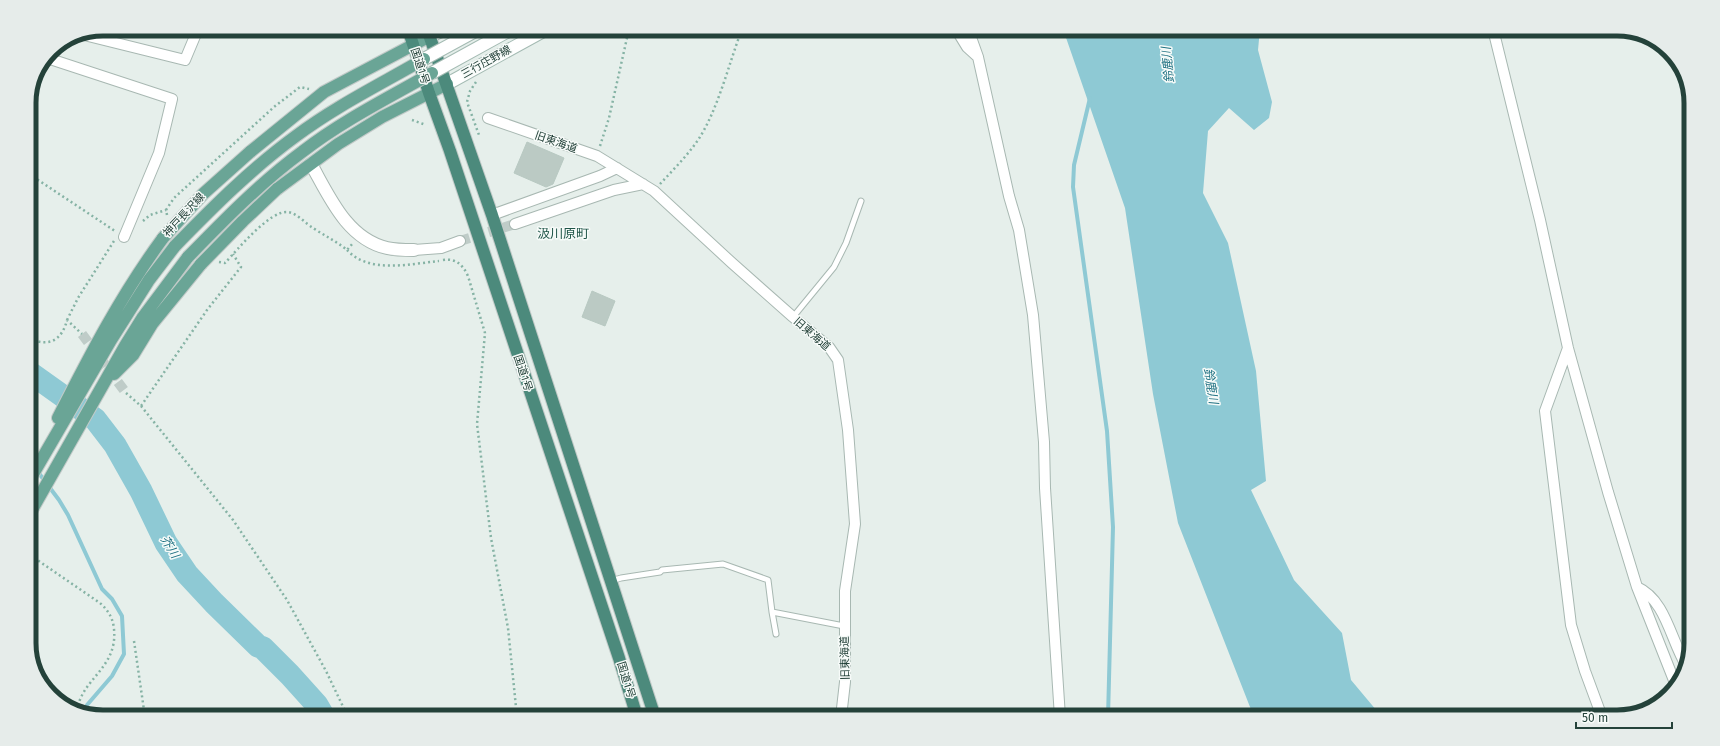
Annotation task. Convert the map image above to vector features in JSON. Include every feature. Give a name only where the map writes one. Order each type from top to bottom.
[{"type":"highway","name":"国道1号","points":[[410,36],[455,166],[619,658],[635,710]]},
{"type":"highway","name":"国道1号","points":[[429,36],[492,215],[653,710]]},
{"type":"main road","name":"神戸長沢線","points":[[36,467],[89,368],[114,310],[137,273],[163,238],[203,194],[250,152],[324,92],[413,45],[423,36]]},
{"type":"main road","name":"神戸長沢線","points":[[89,368],[111,340],[149,280],[175,246],[217,202],[256,167],[296,136],[334,110],[466,36]]},
{"type":"main road","name":"三行庄野線","points":[[102,386],[143,317],[188,257],[250,194],[303,151],[341,125],[499,36]]},
{"type":"main road","name":"三行庄野線","points":[[447,84],[546,36]]},
{"type":"main road","points":[[36,503],[102,386],[132,355],[152,324],[201,264],[243,221],[277,189],[338,144],[382,117],[447,84]]},
{"type":"main road","points":[[310,164],[336,209],[350,226],[361,236],[374,244],[386,248],[414,250]]},
{"type":"street","points":[[92,37],[185,60],[195,36]]},
{"type":"street","points":[[960,36],[967,47],[978,57]]},
{"type":"street","points":[[970,36],[978,57],[1009,196],[1019,230],[1034,315],[1044,442],[1045,488],[1060,710]]},
{"type":"street","points":[[1495,36],[1540,220],[1568,348],[1608,492],[1637,588],[1673,679]]},
{"type":"street","points":[[53,60],[172,99],[159,153],[121,235]]},
{"type":"street","name":"旧東海道","points":[[488,118],[597,156],[654,191],[793,317],[829,347],[838,360],[848,430],[854,524],[845,591],[845,682],[842,710]]},
{"type":"street","points":[[492,215],[600,176],[617,168]]},
{"type":"street","points":[[515,224],[614,190],[643,184]]},
{"type":"street","points":[[414,250],[441,248],[460,241]]},
{"type":"street","points":[[1568,348],[1544,411],[1571,625],[1585,671],[1599,710]]},
{"type":"street","points":[[1637,588],[1647,592],[1658,606],[1682,658]]},
{"type":"lane","points":[[793,317],[834,266],[850,232],[861,201]]},
{"type":"lane","points":[[611,582],[621,578],[660,572],[662,570],[723,564],[768,580],[776,634]]},
{"type":"lane","points":[[772,612],[844,626]]},
{"type":"path","points":[[597,156],[609,118],[627,36]]},
{"type":"path","points":[[654,191],[684,158],[698,139],[711,115],[739,36]]},
{"type":"path","points":[[478,78],[470,92],[467,102],[480,138]]},
{"type":"path","points":[[412,120],[426,125]]},
{"type":"path","points":[[36,179],[121,235],[78,298],[67,320],[64,330],[58,338],[43,342],[36,340]]},
{"type":"path","points":[[140,224],[150,215],[166,210]]},
{"type":"path","points":[[346,250],[362,262],[401,266],[450,259],[458,262],[464,268],[468,276],[486,333],[486,345],[478,412],[478,430],[491,538],[508,628],[516,710]]},
{"type":"path","points":[[141,406],[207,310],[241,267],[233,254]]},
{"type":"path","points":[[67,320],[82,334]]},
{"type":"path","points":[[126,394],[141,406],[233,520],[287,600],[326,671],[345,710]]},
{"type":"path","points":[[36,559],[100,603],[108,610],[113,622],[114,636],[109,658],[81,696],[77,704]]},
{"type":"path","points":[[134,641],[144,710]]},
{"type":"water","name":"鈴鹿川","points":[[1065,36],[1259,36],[1258,50],[1272,102],[1269,118],[1254,130],[1229,108],[1208,131],[1203,193],[1228,243],[1256,371],[1266,481],[1251,490],[1294,580],[1342,633],[1351,680],[1376,710],[1252,710],[1178,523],[1153,394],[1125,208]]},
{"type":"building","points":[[527,142],[564,158],[553,184],[546,187],[514,173]]},
{"type":"building","points":[[592,291],[615,301],[605,326],[582,317]]},
{"type":"waterway","points":[[1090,98],[1074,165],[1073,187],[1107,431],[1113,527],[1108,710]]},
{"type":"waterway","name":"芥川","points":[[36,377],[95,419],[115,445],[141,491],[166,543],[187,574],[214,603],[290,675],[320,710]]},
{"type":"waterway","points":[[36,469],[59,500],[68,515],[102,589],[112,599],[122,616],[124,654],[112,676],[87,705],[86,708]]},
{"type":"tunnel","points":[[460,241],[515,224]]},
{"type":"tunnel","points":[[82,334],[126,393]]},
{"type":"district","name":"汲川原町","points":[[563,233]]}]
